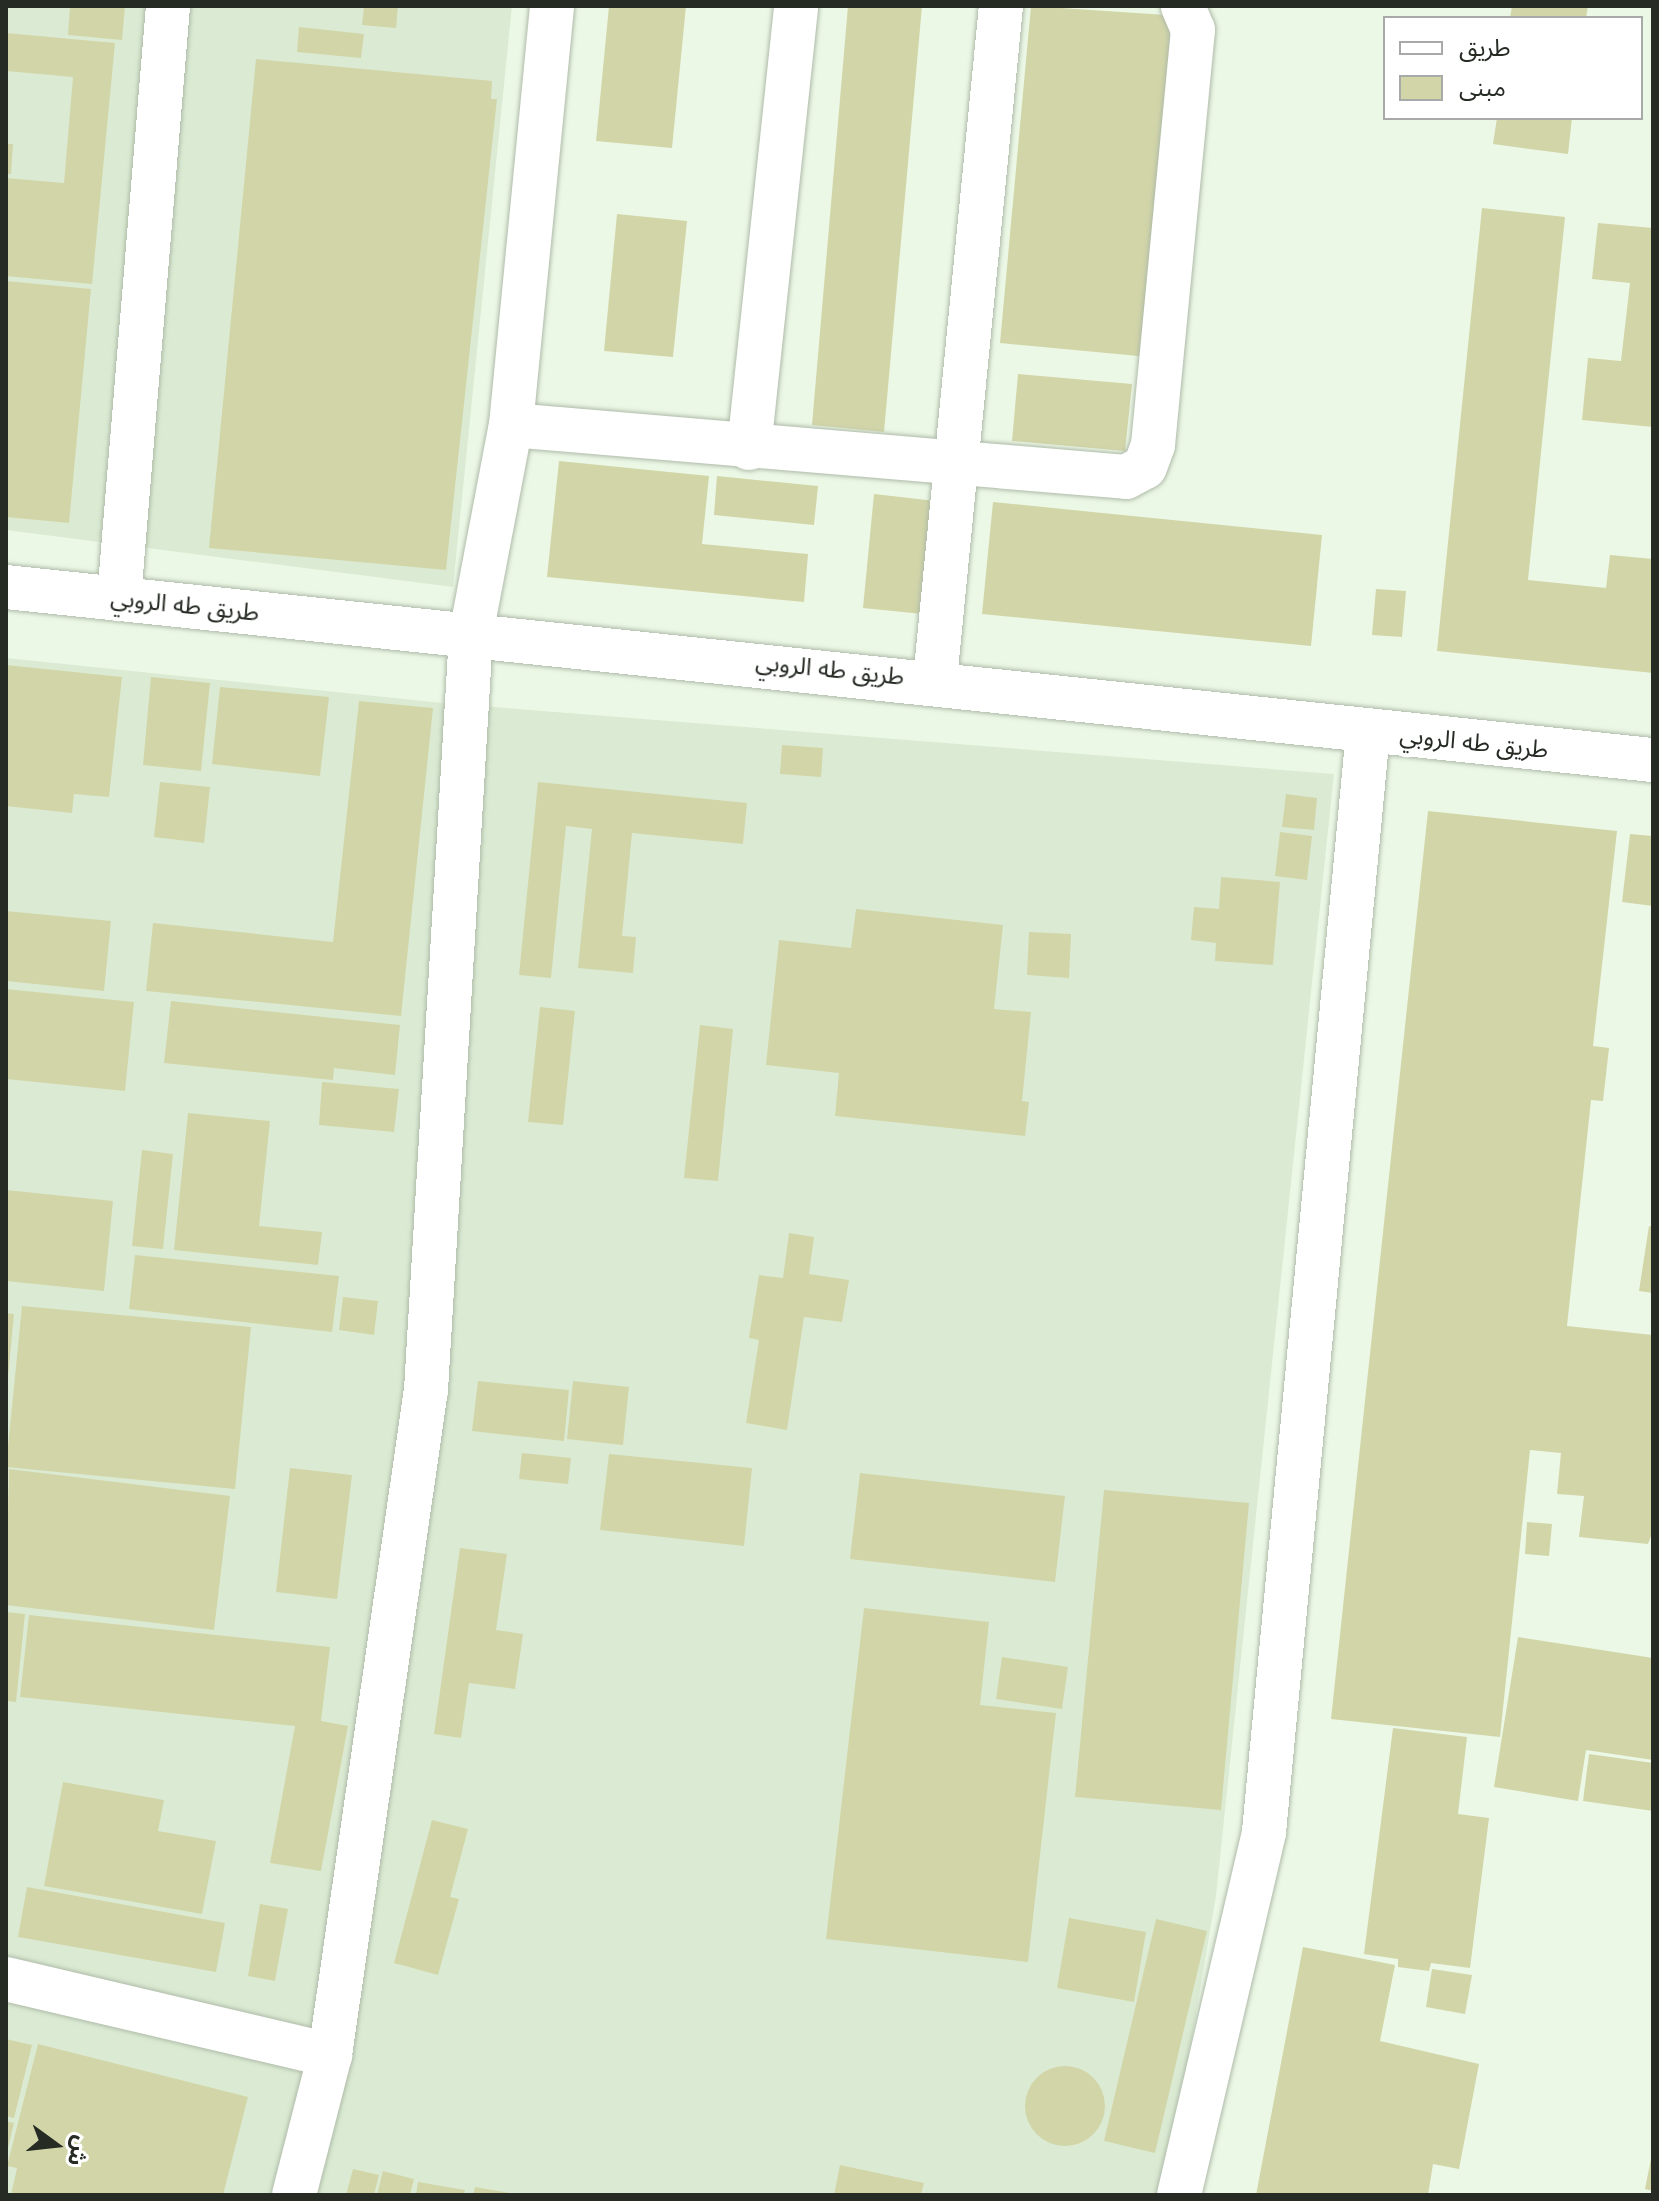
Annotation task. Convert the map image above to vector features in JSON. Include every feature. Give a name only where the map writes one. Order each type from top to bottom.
[{"type":"street","points":[[119,598],[168,6]]},
{"type":"street","points":[[294,2195],[330,2055],[426,1390],[471,634],[511,425],[552,6]]},
{"type":"street","points":[[749,448],[796,6]]},
{"type":"street","points":[[935,680],[959,464],[1001,6]]},
{"type":"street","points":[[511,425],[749,448],[1126,477],[1145,467],[1153,445],[1193,30],[1183,6]]},
{"type":"street","name":"طريق طه الروبي","points":[[6,587],[935,680],[1368,731],[1653,760]]},
{"type":"street","points":[[1179,2195],[1264,1832],[1368,731]]},
{"type":"street","points":[[6,1979],[330,2055]]},
{"type":"shaded area","points":[[6,6],[512,6],[453,587],[6,530]]},
{"type":"shaded area","points":[[6,658],[443,703],[1334,774],[1216,1896],[1165,2195],[6,2195]]},
{"type":"building","points":[[70,6],[125,6],[122,40],[68,35]]},
{"type":"building","points":[[364,6],[398,6],[396,28],[362,25]]},
{"type":"building","points":[[609,6],[686,6],[672,148],[596,141]]},
{"type":"building","points":[[848,6],[922,6],[884,432],[812,425]]},
{"type":"building","points":[[1031,6],[1181,16],[1149,357],[1000,343]]},
{"type":"building","points":[[1512,6],[1588,6],[1586,16],[1510,16]]},
{"type":"building","points":[[299,27],[364,34],[361,58],[297,52]]},
{"type":"building","points":[[6,33],[115,43],[92,284],[6,276],[6,178],[64,183],[73,77],[6,71]]},
{"type":"building","points":[[256,59],[492,81],[491,99],[497,99],[446,570],[209,548]]},
{"type":"building","points":[[1497,120],[1572,120],[1568,154],[1493,144]]},
{"type":"building","points":[[6,144],[13,144],[11,174],[6,174]]},
{"type":"building","points":[[1482,208],[1565,217],[1528,580],[1606,588],[1610,555],[1653,559],[1653,673],[1437,651]]},
{"type":"building","points":[[617,214],[687,221],[673,357],[604,351]]},
{"type":"building","points":[[1598,223],[1653,228],[1653,427],[1582,420],[1588,358],[1621,361],[1630,283],[1592,279]]},
{"type":"building","points":[[6,281],[91,289],[69,523],[6,517]]},
{"type":"building","points":[[1018,374],[1132,384],[1125,451],[1012,441]]},
{"type":"building","points":[[559,461],[709,476],[702,544],[808,554],[804,602],[547,577]]},
{"type":"building","points":[[717,476],[818,486],[814,525],[714,515]]},
{"type":"building","points":[[874,494],[944,502],[933,615],[863,608]]},
{"type":"building","points":[[993,502],[1322,535],[1311,646],[982,614]]},
{"type":"building","points":[[1376,589],[1406,591],[1402,637],[1372,635]]},
{"type":"building","points":[[6,665],[122,677],[109,797],[74,794],[72,813],[6,806]]},
{"type":"building","points":[[151,677],[210,683],[201,771],[143,765]]},
{"type":"building","points":[[220,687],[329,697],[320,776],[212,764]]},
{"type":"building","points":[[359,701],[433,708],[401,1016],[146,991],[153,923],[333,942]]},
{"type":"building","points":[[782,745],[823,748],[821,777],[780,774]]},
{"type":"building","points":[[160,782],[210,787],[204,843],[154,837]]},
{"type":"building","points":[[538,782],[747,803],[743,844],[632,833],[622,936],[636,937],[633,973],[578,968],[592,829],[566,826],[551,978],[519,975]]},
{"type":"building","points":[[1286,794],[1317,798],[1314,830],[1282,827]]},
{"type":"building","points":[[1428,811],[1617,831],[1593,1046],[1609,1048],[1603,1101],[1591,1100],[1567,1326],[1653,1335],[1653,1531],[1648,1544],[1579,1537],[1584,1496],[1557,1494],[1561,1453],[1530,1450],[1500,1737],[1331,1719]]},
{"type":"building","points":[[1280,832],[1312,836],[1307,880],[1275,876]]},
{"type":"building","points":[[1630,834],[1653,836],[1653,906],[1622,902]]},
{"type":"building","points":[[1221,877],[1280,882],[1273,965],[1215,961],[1216,943],[1191,940],[1194,907],[1219,909]]},
{"type":"building","points":[[856,909],[1003,925],[994,1009],[1031,1012],[1022,1101],[1029,1102],[1025,1136],[835,1116],[839,1073],[766,1065],[779,940],[851,948]]},
{"type":"building","points":[[6,911],[111,921],[104,991],[6,981]]},
{"type":"building","points":[[1029,932],[1071,934],[1069,978],[1027,975]]},
{"type":"building","points":[[6,989],[134,1002],[125,1091],[6,1079]]},
{"type":"building","points":[[171,1001],[400,1025],[395,1075],[334,1068],[333,1080],[164,1063]]},
{"type":"building","points":[[540,1007],[575,1011],[563,1125],[528,1122]]},
{"type":"building","points":[[700,1025],[733,1029],[718,1181],[684,1178]]},
{"type":"building","points":[[322,1082],[399,1089],[394,1132],[319,1125]]},
{"type":"building","points":[[188,1113],[270,1121],[259,1226],[322,1232],[318,1265],[174,1250]]},
{"type":"building","points":[[142,1150],[173,1154],[163,1249],[132,1246]]},
{"type":"building","points":[[6,1190],[113,1201],[104,1291],[6,1281]]},
{"type":"building","points":[[1649,1226],[1653,1227],[1653,1293],[1639,1291]]},
{"type":"building","points":[[789,1233],[814,1237],[809,1274],[849,1280],[842,1322],[804,1317],[787,1430],[746,1423],[759,1340],[749,1338],[759,1275],[783,1278]]},
{"type":"building","points":[[135,1255],[339,1276],[332,1332],[129,1309]]},
{"type":"building","points":[[343,1297],[378,1301],[374,1335],[339,1330]]},
{"type":"building","points":[[22,1306],[251,1327],[235,1489],[6,1467]]},
{"type":"building","points":[[6,1313],[14,1314],[8,1377],[6,1377]]},
{"type":"building","points":[[478,1381],[569,1390],[564,1441],[472,1431]]},
{"type":"building","points":[[573,1381],[629,1387],[623,1445],[567,1439]]},
{"type":"building","points":[[522,1453],[571,1458],[568,1484],[519,1479]]},
{"type":"building","points":[[609,1454],[752,1468],[744,1546],[600,1530]]},
{"type":"building","points":[[290,1468],[352,1475],[337,1599],[276,1592]]},
{"type":"building","points":[[9,1469],[230,1496],[214,1630],[6,1605]]},
{"type":"building","points":[[860,1473],[1065,1496],[1055,1582],[850,1559]]},
{"type":"building","points":[[1104,1490],[1249,1503],[1221,1810],[1075,1797]]},
{"type":"building","points":[[1527,1522],[1552,1524],[1549,1556],[1525,1554]]},
{"type":"building","points":[[460,1548],[507,1554],[496,1630],[523,1634],[515,1689],[469,1683],[461,1738],[434,1734]]},
{"type":"building","points":[[864,1608],[989,1622],[980,1705],[1056,1713],[1028,1962],[826,1939]]},
{"type":"building","points":[[6,1612],[25,1614],[16,1702],[6,1701]]},
{"type":"building","points":[[29,1615],[330,1647],[321,1721],[348,1726],[321,1871],[270,1863],[295,1726],[20,1697]]},
{"type":"building","points":[[1518,1637],[1653,1658],[1653,1760],[1586,1750],[1578,1801],[1494,1787]]},
{"type":"building","points":[[1002,1657],[1068,1667],[1062,1709],[996,1699]]},
{"type":"building","points":[[1393,1728],[1467,1737],[1458,1814],[1489,1818],[1470,1968],[1431,1963],[1429,1971],[1398,1967],[1398,1959],[1364,1954]]},
{"type":"building","points":[[1589,1754],[1653,1763],[1653,1811],[1583,1801]]},
{"type":"building","points":[[63,1782],[164,1800],[158,1831],[216,1841],[202,1914],[44,1886]]},
{"type":"building","points":[[432,1820],[468,1829],[450,1897],[459,1899],[438,1975],[394,1963]]},
{"type":"building","points":[[27,1887],[225,1923],[216,1972],[18,1937]]},
{"type":"building","points":[[260,1904],[288,1909],[275,1981],[248,1976]]},
{"type":"building","points":[[1069,1918],[1146,1932],[1134,2002],[1057,1988]]},
{"type":"building","points":[[1156,1919],[1207,1931],[1155,2153],[1104,2141]]},
{"type":"building","points":[[1303,1947],[1395,1965],[1380,2041],[1479,2064],[1459,2169],[1433,2164],[1428,2195],[1256,2195]]},
{"type":"building","points":[[1432,1969],[1472,1975],[1465,2014],[1426,2007]]},
{"type":"building","points":[[6,2039],[32,2045],[14,2118],[6,2116]]},
{"type":"building","points":[[38,2044],[248,2097],[223,2195],[11,2195],[17,2168],[7,2166]]},
{"type":"building","points":[[1065,2066],[1080,2069],[1093,2078],[1102,2091],[1105,2106],[1102,2121],[1093,2134],[1080,2143],[1065,2146],[1050,2143],[1037,2134],[1028,2121],[1025,2106],[1028,2091],[1037,2078],[1050,2069]]},
{"type":"building","points":[[6,2121],[14,2123],[7,2152],[6,2151]]},
{"type":"building","points":[[1653,2149],[1653,2191],[1645,2189]]},
{"type":"building","points":[[840,2165],[924,2183],[921,2195],[834,2195]]},
{"type":"building","points":[[353,2169],[379,2175],[374,2195],[346,2195]]},
{"type":"building","points":[[383,2171],[414,2179],[410,2195],[377,2195]]},
{"type":"building","points":[[418,2182],[465,2190],[464,2195],[416,2195]]},
{"type":"building","points":[[475,2187],[510,2193],[510,2195],[473,2195]]}]
